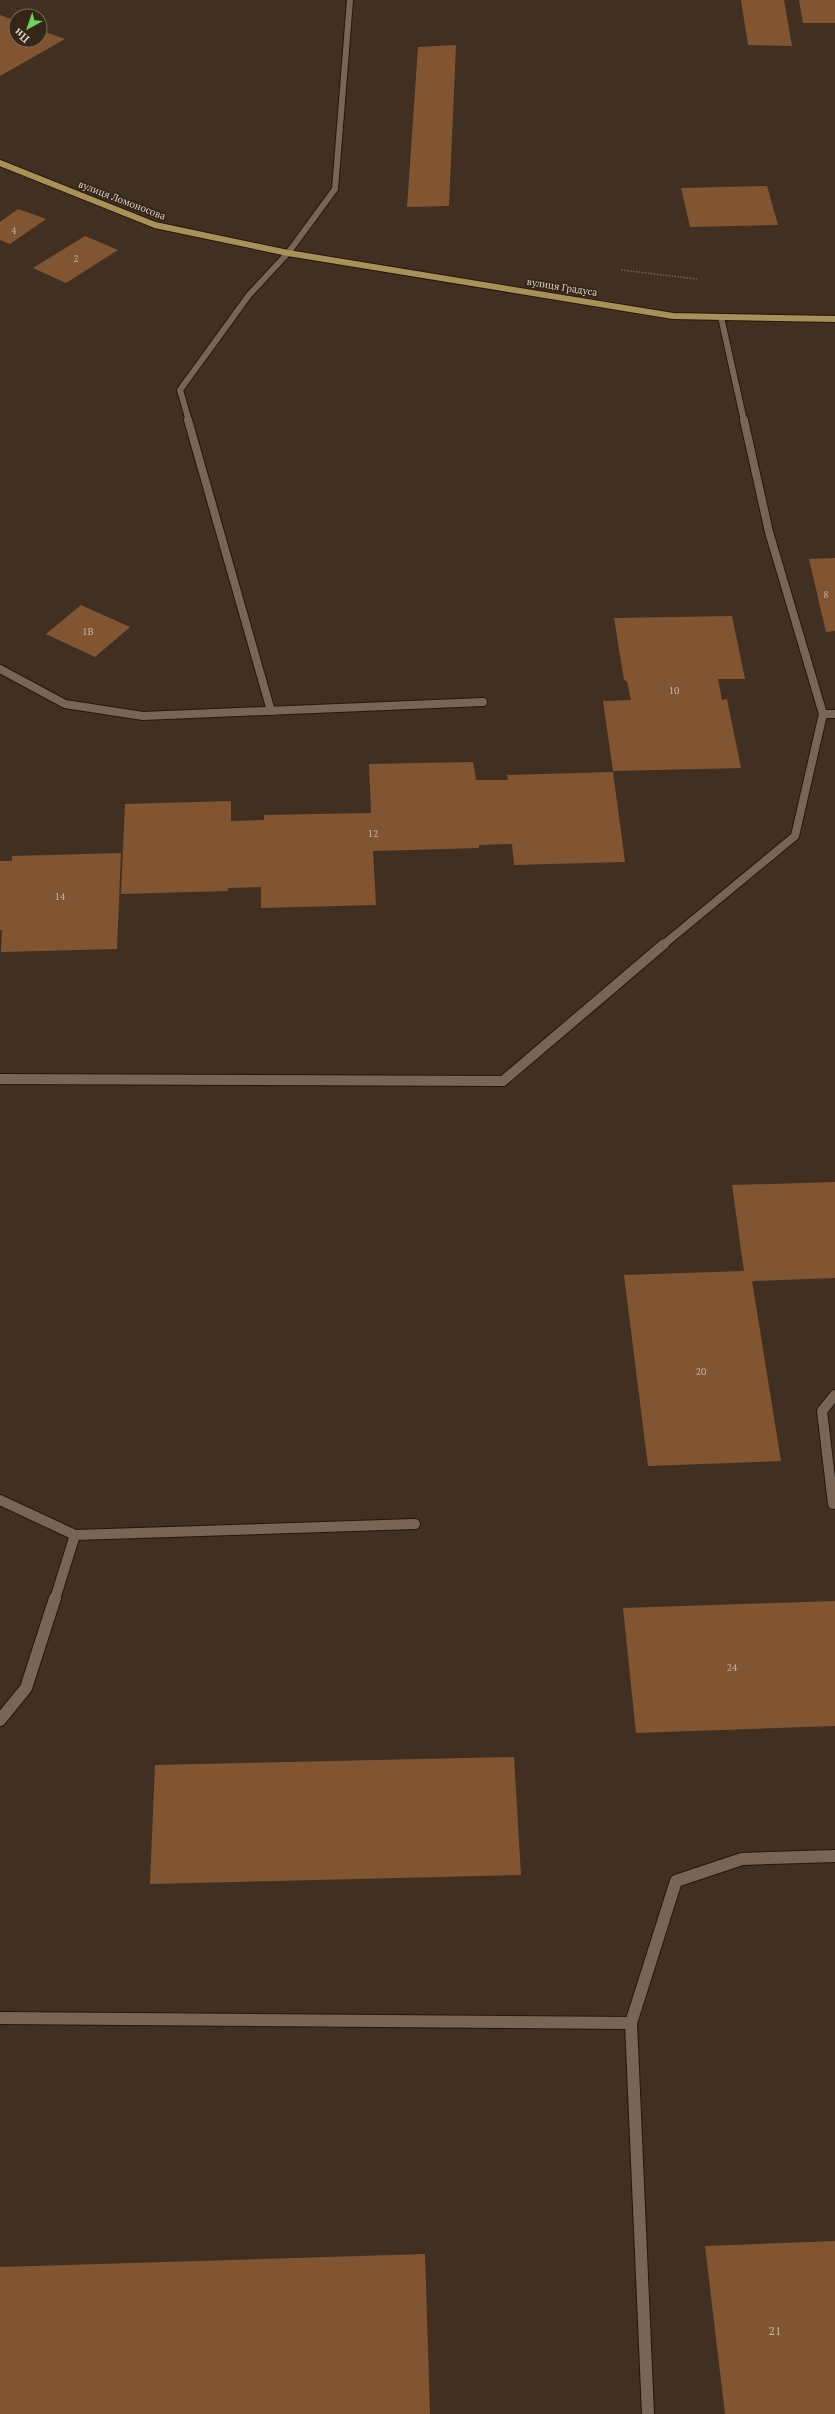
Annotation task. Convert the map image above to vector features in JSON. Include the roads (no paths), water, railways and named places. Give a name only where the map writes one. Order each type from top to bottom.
[{"type":"main road","name":"вулиця Ломоносова","points":[[0,163],[155,225],[288,253]]},
{"type":"main road","name":"вулиця Градуса","points":[[288,253],[673,316],[835,319]]},
{"type":"lane","points":[[271,711],[180,390],[249,295],[288,253],[335,189],[350,0]]},
{"type":"lane","points":[[0,1079],[504,1081],[592,1003],[795,836],[823,714],[769,532],[720,317]]},
{"type":"lane","points":[[0,668],[64,704],[143,716],[483,702]]},
{"type":"lane","points":[[823,714],[835,714]]},
{"type":"lane","points":[[833,1504],[822,1411],[835,1395]]},
{"type":"lane","points":[[0,1500],[75,1536],[415,1524]]},
{"type":"lane","points":[[0,1720],[26,1688],[75,1536]]},
{"type":"lane","points":[[648,2414],[631,2023],[676,1881],[742,1858],[835,1856]]},
{"type":"lane","points":[[0,2018],[631,2023]]}]
